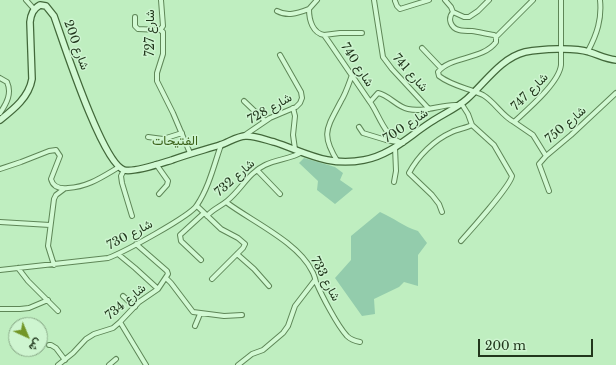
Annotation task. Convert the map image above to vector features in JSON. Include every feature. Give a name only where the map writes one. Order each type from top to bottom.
[{"type":"main road","name":"شارع 200","points":[[34,8],[41,3],[46,6],[54,16],[96,131],[111,158],[121,169]]},
{"type":"main road","points":[[0,120],[15,108],[26,94],[31,84],[30,22],[31,14],[34,8]]},
{"type":"main road","name":"شارع 700","points":[[245,135],[295,149],[320,159],[338,162],[364,160],[384,154],[459,104],[501,66],[520,54],[562,49],[588,51],[606,59],[616,60]]},
{"type":"main road","points":[[121,169],[130,170],[156,164],[221,145],[245,135]]},
{"type":"street","points":[[26,0],[34,8]]},
{"type":"street","name":"شارع 727","points":[[161,0],[163,26],[160,30],[163,32],[163,51],[157,73],[157,81],[190,154]]},
{"type":"street","points":[[277,11],[291,14],[309,10],[317,0]]},
{"type":"street","name":"شارع 741","points":[[374,0],[383,57],[392,69],[429,109]]},
{"type":"street","points":[[395,1],[400,9],[429,0]]},
{"type":"street","points":[[445,0],[453,12],[464,17],[469,17],[478,11],[489,0]]},
{"type":"street","points":[[451,0],[451,7]]},
{"type":"street","points":[[422,48],[441,68],[486,51],[496,42],[496,37],[513,22],[532,0]]},
{"type":"street","name":"شارع 747","points":[[441,68],[438,74],[445,81],[483,95],[502,114],[514,122],[528,110],[558,76],[561,68],[562,49],[561,0]]},
{"type":"street","points":[[588,51],[596,36],[600,21],[600,0]]},
{"type":"street","name":"شارع 740","points":[[309,10],[314,29],[319,34],[324,36],[352,75],[367,100],[370,102],[376,94],[380,93],[408,110],[438,108],[447,104],[459,104]]},
{"type":"street","points":[[453,12],[450,22],[456,30],[478,32],[494,35],[496,37]]},
{"type":"street","points":[[135,17],[135,26],[138,29],[160,30]]},
{"type":"street","points":[[324,36],[340,33],[362,33]]},
{"type":"street","name":"شارع 728","points":[[245,135],[265,121],[293,108],[300,103],[302,98],[301,92],[280,55]]},
{"type":"street","points":[[338,162],[328,144],[327,132],[330,121],[344,97],[352,75]]},
{"type":"street","points":[[0,78],[7,82],[9,92],[5,105],[0,113]]},
{"type":"street","name":"شارع 750","points":[[514,122],[533,135],[546,156],[616,93]]},
{"type":"street","points":[[244,101],[265,121]]},
{"type":"street","points":[[370,102],[377,117],[398,144],[394,182]]},
{"type":"street","points":[[459,104],[468,114],[472,124],[494,145],[511,173],[512,178],[476,225],[461,241]]},
{"type":"street","points":[[293,108],[295,116],[293,135],[295,149]]},
{"type":"street","points":[[442,212],[439,204],[432,195],[409,174],[418,159],[437,141],[472,124]]},
{"type":"street","points":[[359,127],[363,133],[398,144]]},
{"type":"street","points":[[148,137],[163,139],[182,134]]},
{"type":"street","name":"شارع 730","points":[[0,270],[92,261],[108,258],[136,244],[181,218],[196,206],[207,184],[221,145]]},
{"type":"street","points":[[0,169],[49,151],[56,150],[60,156],[51,175],[52,182],[56,187],[64,188],[86,186],[121,169],[122,184],[132,216]]},
{"type":"street","name":"شارع 732","points":[[201,260],[181,241],[180,235],[211,211],[226,202],[257,170],[266,164],[293,157],[302,152]]},
{"type":"street","points":[[546,156],[539,164],[549,191]]},
{"type":"street","points":[[156,164],[168,181],[159,194]]},
{"type":"street","points":[[257,170],[280,194]]},
{"type":"street","points":[[54,265],[48,246],[50,225],[54,199],[56,195],[64,188]]},
{"type":"street","name":"شارع 733","points":[[226,202],[301,255],[313,272],[315,280],[331,311],[344,332],[352,340],[360,342]]},
{"type":"street","points":[[196,206],[224,231],[244,242],[245,246],[212,279]]},
{"type":"street","points":[[0,222],[50,225]]},
{"type":"street","points":[[136,244],[166,269],[168,274],[166,278],[175,288],[189,309],[193,312],[224,316],[242,315]]},
{"type":"street","points":[[118,254],[158,289]]},
{"type":"street","points":[[237,254],[254,269],[269,286]]},
{"type":"street","points":[[18,268],[28,281],[58,310]]},
{"type":"street","name":"شارع 734","points":[[58,365],[83,344],[86,339],[94,334],[113,328],[135,307],[158,289],[166,278]]},
{"type":"street","points":[[238,365],[252,354],[263,350],[285,331],[298,302],[315,280]]},
{"type":"street","points":[[123,296],[135,307]]},
{"type":"street","points":[[0,309],[29,308],[48,300]]},
{"type":"street","points":[[195,326],[200,314]]},
{"type":"street","points":[[120,322],[146,365]]},
{"type":"street","points":[[49,345],[56,348],[65,360]]},
{"type":"street","points":[[109,365],[116,359]]},
{"type":"green space","points":[[304,158],[335,167],[343,173],[340,180],[353,189],[335,204],[317,190],[318,181],[299,163]]},
{"type":"green space","points":[[380,212],[418,231],[427,243],[418,255],[418,286],[404,282],[399,287],[374,299],[375,314],[362,316],[335,278],[351,260],[351,236]]},
{"type":"district","name":"الفتيحات","points":[[175,141]]}]
